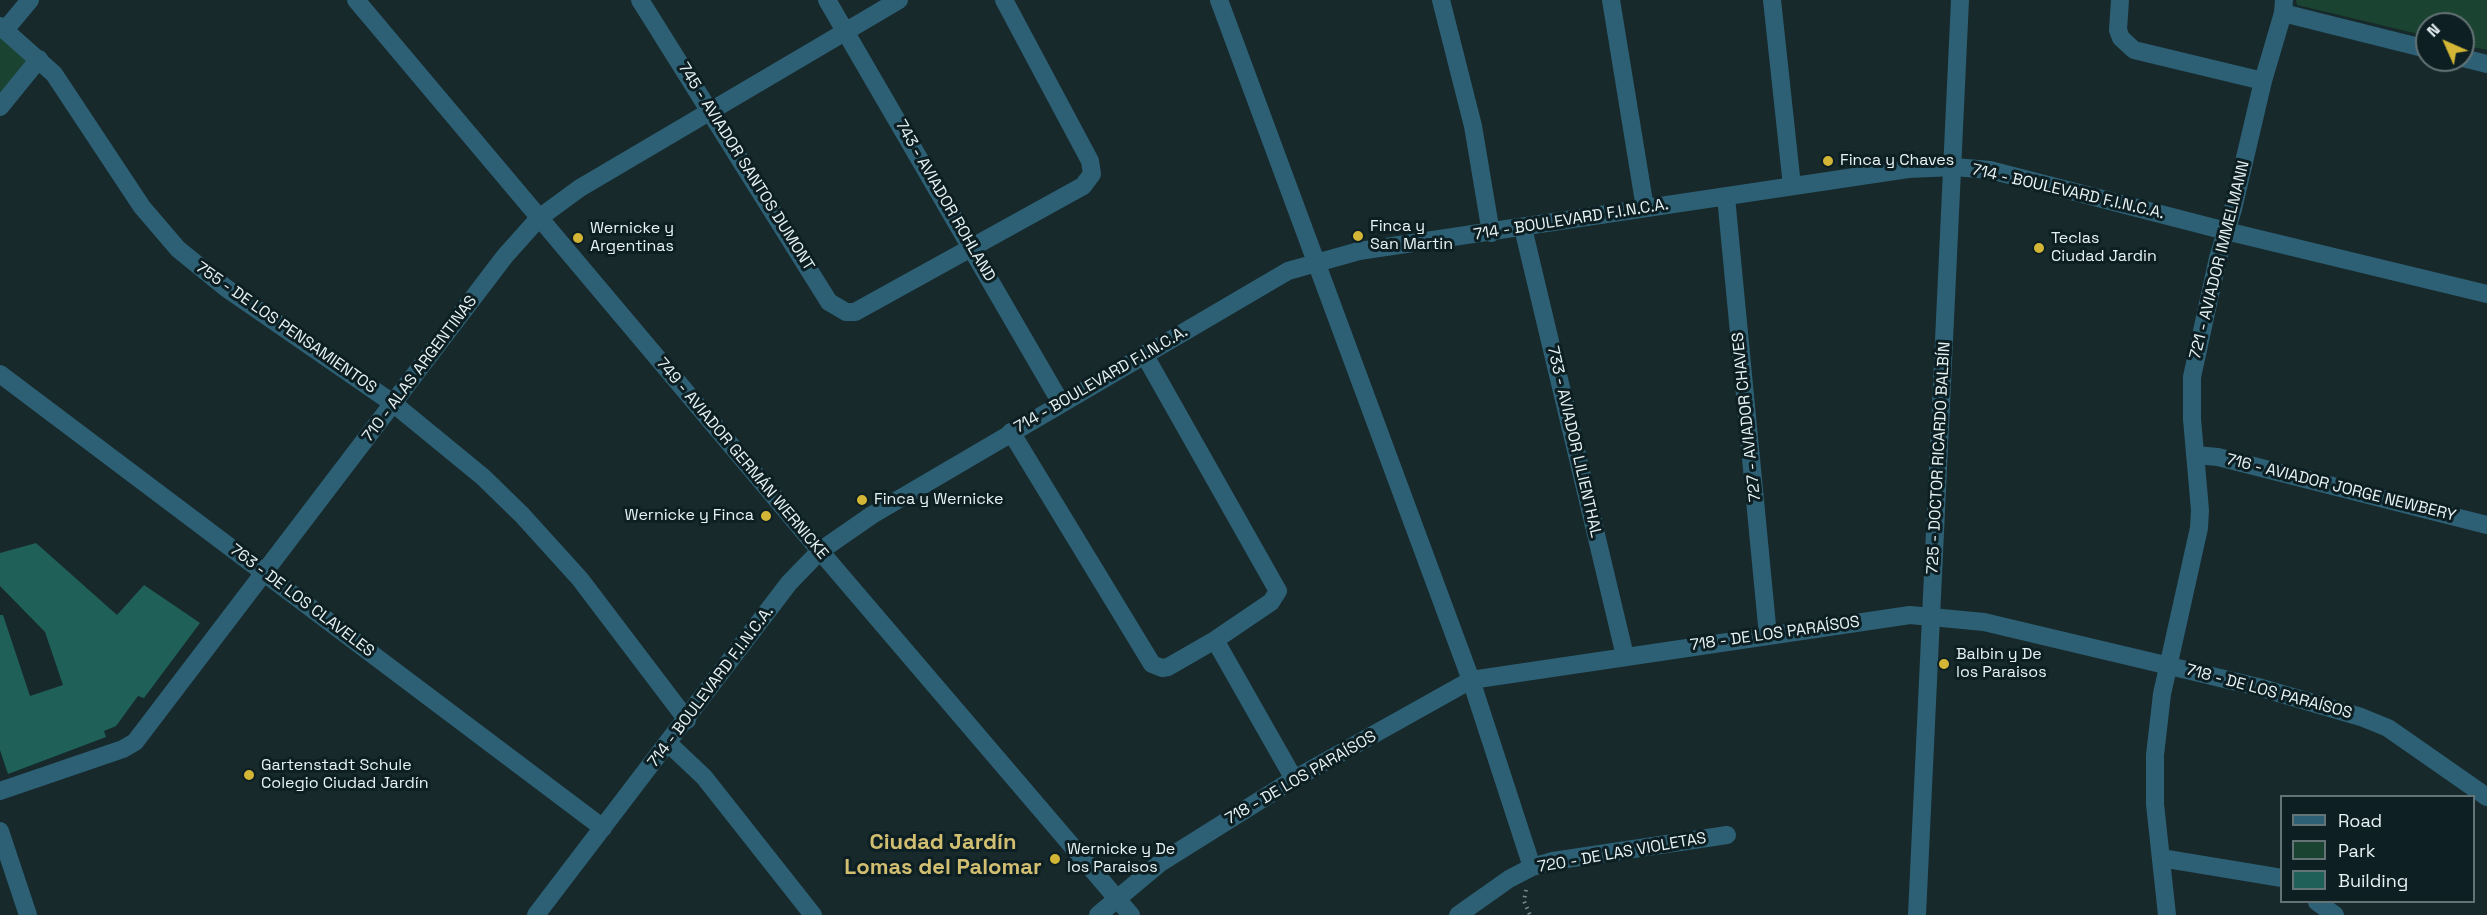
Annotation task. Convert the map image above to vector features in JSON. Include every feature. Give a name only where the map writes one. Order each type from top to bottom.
[{"type":"street","points":[[2,28],[30,0]]},
{"type":"street","name":"749 - AVIADOR GERMÁN WERNICKE","points":[[357,0],[820,551],[1131,915]]},
{"type":"street","name":"745 - AVIADOR SANTOS DUMONT","points":[[640,0],[712,111],[829,302],[846,312],[866,309],[973,248]]},
{"type":"street","name":"743 - AVIADOR ROHLAND","points":[[827,0],[1061,403]]},
{"type":"street","name":"710 - ALAS ARGENTINAS","points":[[0,792],[123,749],[135,742],[505,256],[539,218],[580,188],[899,0]]},
{"type":"street","points":[[973,248],[1083,186],[1092,174],[1090,161],[1004,0]]},
{"type":"street","points":[[1219,0],[1472,680],[1532,867]]},
{"type":"street","points":[[1441,0],[1473,126],[1491,233]]},
{"type":"street","points":[[1611,0],[1645,208]]},
{"type":"street","points":[[1772,0],[1792,186]]},
{"type":"street","name":"725 - DOCTOR RICARDO BALBÍN","points":[[1917,915],[1954,167],[1960,0]]},
{"type":"street","points":[[2120,0],[2118,30],[2121,38],[2134,50],[2263,81]]},
{"type":"street","points":[[2283,7],[2415,46]]},
{"type":"street","name":"721 - AVIADOR IMMELMANN","points":[[2167,915],[2155,804],[2155,755],[2169,666],[2199,528],[2200,510],[2192,377],[2226,231],[2283,7]]},
{"type":"street","name":"755 - DE LOS PENSAMIENTOS","points":[[2,28],[39,59],[64,87],[142,207],[177,249],[226,288],[394,404],[483,477],[536,530],[580,579],[687,720]]},
{"type":"street","points":[[0,107],[39,59]]},
{"type":"street","name":"714 - BOULEVARD F.I.N.C.A.","points":[[536,915],[669,744],[789,583],[820,551],[872,515],[1288,271],[1359,251],[1908,169],[1954,167],[1990,170],[2226,231],[2487,294]]},
{"type":"street","name":"727 - AVIADOR CHAVES","points":[[1725,197],[1768,636]]},
{"type":"street","name":"733 - AVIADOR LILIENTHAL","points":[[1523,228],[1625,656]]},
{"type":"street","points":[[1011,432],[1149,660],[1156,667],[1168,667],[1215,640],[1271,602],[1277,595],[1276,587],[1144,354]]},
{"type":"street","name":"763 - DE LOS CLAVELES","points":[[0,374],[603,828]]},
{"type":"street","name":"716 - AVIADOR JORGE NEWBERY","points":[[2195,454],[2218,457],[2487,525]]},
{"type":"street","name":"718 - DE LOS PARAÍSOS","points":[[1098,915],[1116,897],[1160,863],[1294,779],[1472,680],[1885,618],[1931,616],[1984,622],[2258,687],[2361,717],[2388,728],[2487,797]]},
{"type":"street","points":[[1215,640],[1294,779]]},
{"type":"street","points":[[669,744],[704,777],[813,915]]},
{"type":"street","points":[[0,831],[28,915]]},
{"type":"street","name":"720 - DE LAS VIOLETAS","points":[[1458,915],[1509,879],[1532,867],[1553,861],[1727,835]]},
{"type":"street","points":[[2161,858],[2280,878]]},
{"type":"street","points":[[2318,903],[2335,915]]},
{"type":"green space","points":[[2296,0],[2487,0],[2487,50],[2475,48],[2475,12],[2415,12],[2415,33],[2297,5]]},
{"type":"green space","points":[[0,26],[39,59],[0,107]]},
{"type":"building","points":[[36,543],[117,615],[144,585],[200,623],[144,698],[138,696],[116,726],[104,731],[106,737],[8,774],[0,750],[0,615],[3,615],[30,696],[63,685],[45,632],[0,586],[0,553]]},
{"type":"place","name":"Finca y Chaves","points":[[1828,161]]},
{"type":"place","name":"Finca y San Martin","points":[[1358,236]]},
{"type":"place","name":"Wernicke y Argentinas","points":[[578,238]]},
{"type":"place","name":"Teclas Ciudad Jardin","points":[[2039,248]]},
{"type":"place","name":"Finca y Wernicke","points":[[862,500]]},
{"type":"place","name":"Wernicke y Finca","points":[[766,516]]},
{"type":"place","name":"Balbin y De los Paraisos","points":[[1944,664]]},
{"type":"place","name":"Gartenstadt Schule Colegio Ciudad Jardín","points":[[249,775]]},
{"type":"place","name":"Wernicke y De los Paraisos","points":[[1055,859]]},
{"type":"district","name":"Ciudad Jardín Lomas del Palomar","points":[[943,856]]}]
